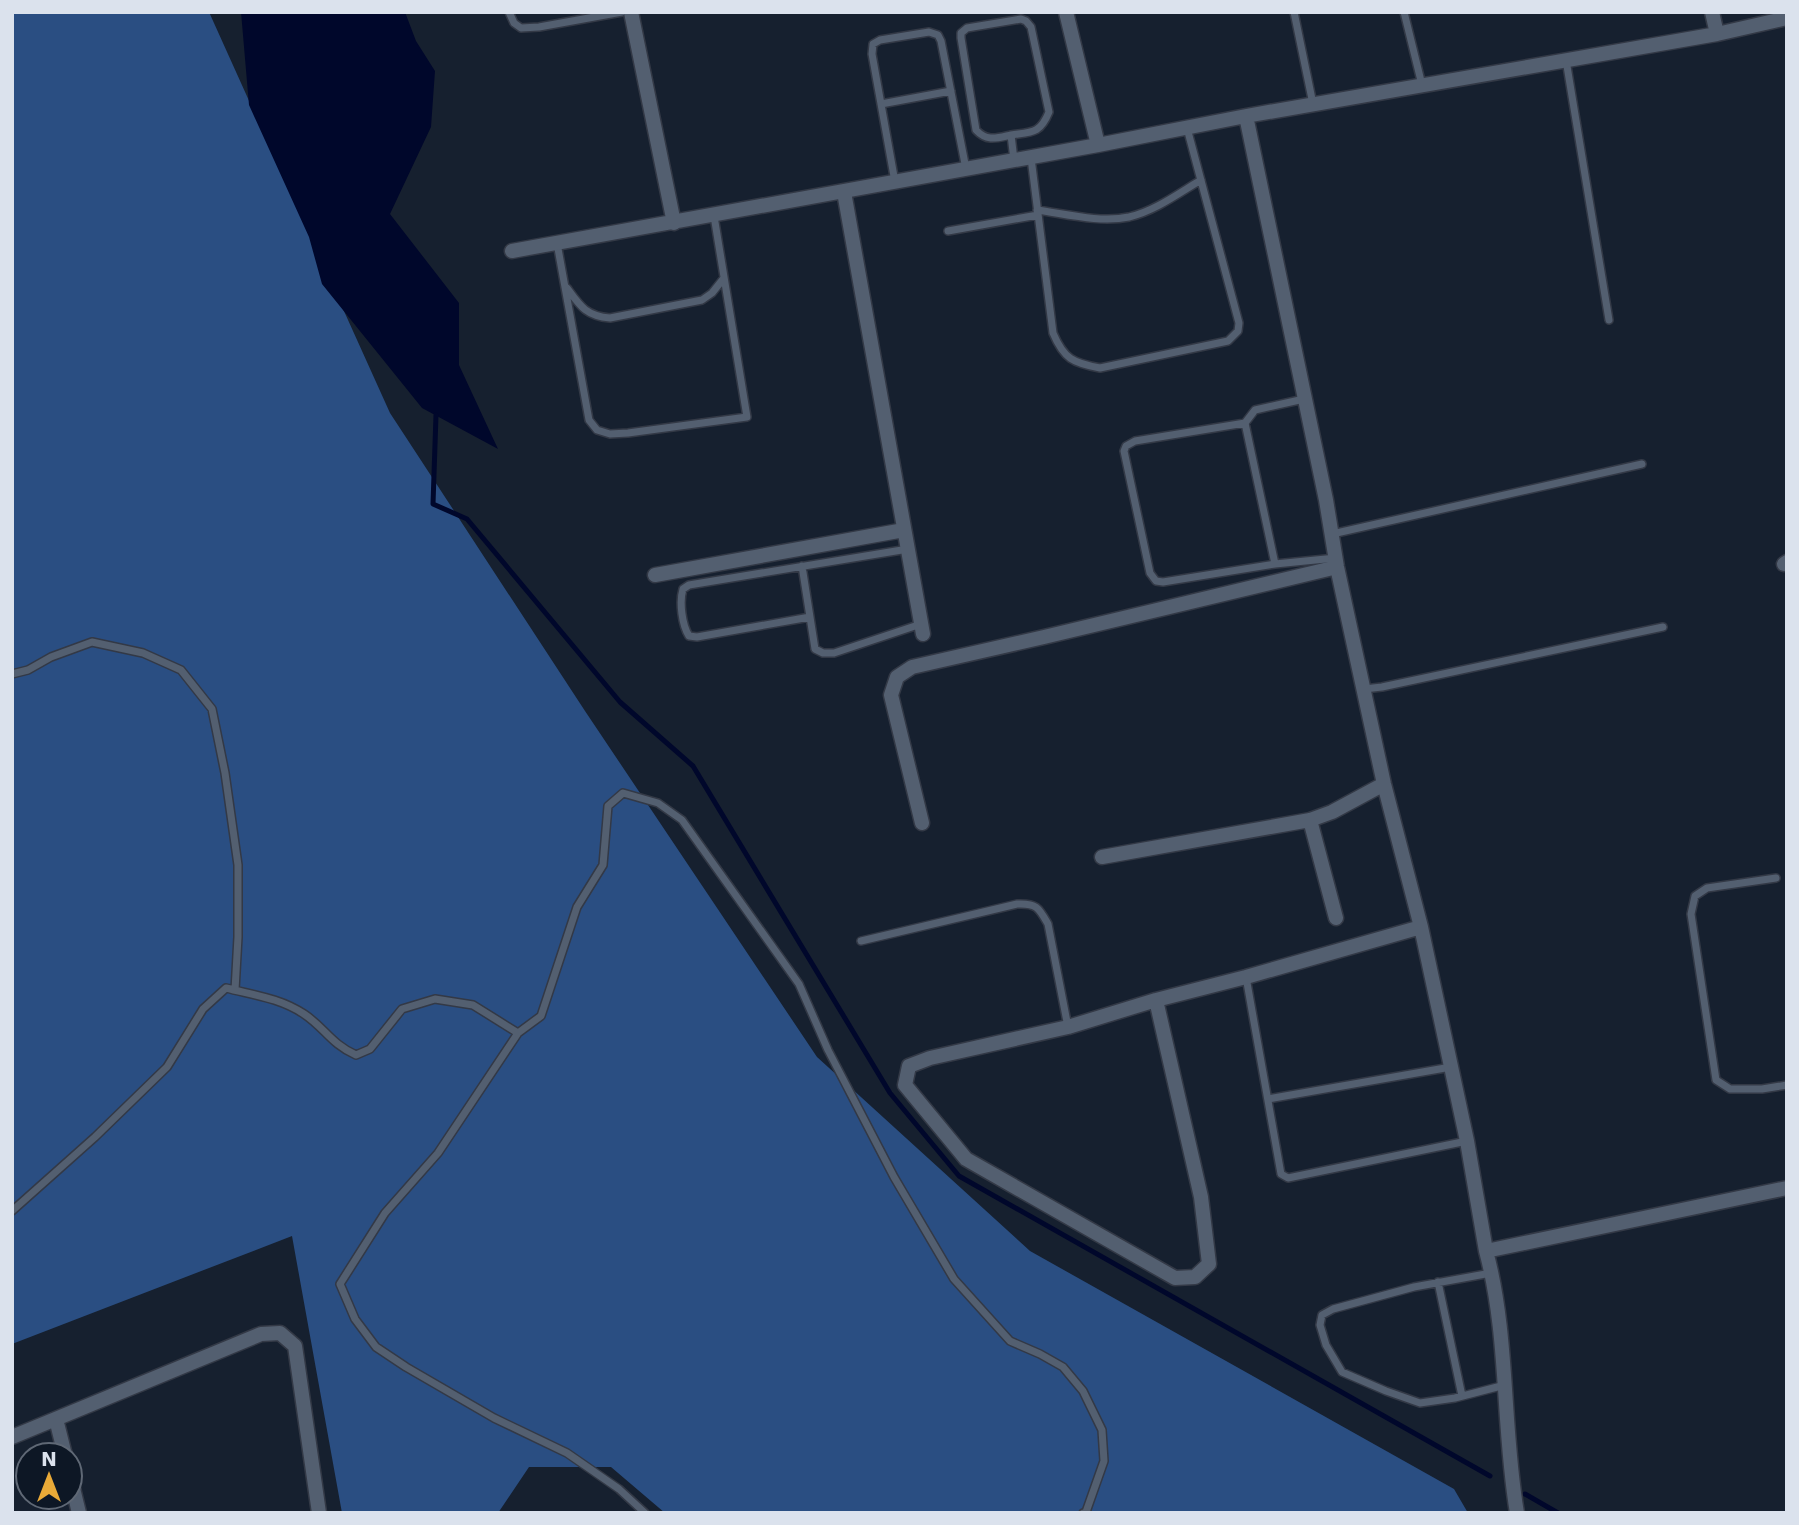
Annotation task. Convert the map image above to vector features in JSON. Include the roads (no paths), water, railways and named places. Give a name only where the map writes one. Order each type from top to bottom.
[{"type":"street","points":[[631,12],[674,223]]},
{"type":"street","points":[[1066,12],[1098,145]]},
{"type":"street","points":[[1712,12],[1717,34]]},
{"type":"street","points":[[512,251],[1031,158],[1247,116],[1717,34],[1787,18]]},
{"type":"street","points":[[1247,116],[1336,562],[1384,784],[1421,927],[1492,1273],[1506,1385],[1511,1477],[1517,1513]]},
{"type":"street","points":[[844,192],[922,629]]},
{"type":"street","points":[[655,575],[904,530]]},
{"type":"street","points":[[922,823],[891,695],[897,677],[912,667],[1044,638],[1336,562]]},
{"type":"street","points":[[1101,857],[1310,820],[1332,813],[1384,784]]},
{"type":"street","points":[[1310,820],[1336,918]]},
{"type":"street","points":[[1156,1000],[1202,1197],[1209,1264],[1195,1277],[1175,1278],[966,1159],[905,1085],[909,1066],[930,1058],[1068,1027],[1156,1000],[1421,927]]},
{"type":"street","points":[[1486,1251],[1787,1188]]},
{"type":"street","points":[[12,1437],[261,1334],[280,1333],[295,1346],[319,1513]]},
{"type":"street","points":[[56,1419],[62,1441]]},
{"type":"lane","points":[[509,12],[514,23],[521,29],[622,12]]},
{"type":"lane","points":[[1294,12],[1313,105]]},
{"type":"lane","points":[[1404,12],[1422,85]]},
{"type":"lane","points":[[1021,19],[1031,27],[1049,112],[1036,131],[1011,135],[991,139],[982,137],[976,130],[961,33],[967,28],[1021,19]]},
{"type":"lane","points":[[895,182],[872,54],[873,44],[880,40],[929,32],[938,35],[966,169]]},
{"type":"lane","points":[[1566,61],[1609,320]]},
{"type":"lane","points":[[881,104],[951,91]]},
{"type":"lane","points":[[1031,158],[1053,333],[1069,359],[1100,368],[1228,341],[1238,331],[1239,323],[1187,128]]},
{"type":"lane","points":[[1011,135],[1014,161]]},
{"type":"lane","points":[[948,231],[1038,212],[1085,217],[1129,217],[1149,210],[1201,180]]},
{"type":"lane","points":[[557,243],[589,421],[597,430],[610,434],[628,433],[747,417],[714,216]]},
{"type":"lane","points":[[564,285],[583,310],[597,317],[610,318],[702,300],[712,293],[724,278]]},
{"type":"lane","points":[[1305,399],[1255,410],[1245,423],[1135,440],[1126,446],[1124,451],[1150,573],[1156,581],[1275,564],[1336,562]]},
{"type":"lane","points":[[1245,423],[1275,564]]},
{"type":"lane","points":[[1332,534],[1642,464]]},
{"type":"lane","points":[[810,617],[697,637],[689,636],[684,630],[681,595],[683,589],[690,585],[908,549]]},
{"type":"lane","points":[[802,566],[816,649],[823,653],[834,653],[922,629]]},
{"type":"lane","points":[[1363,689],[1663,628]]},
{"type":"lane","points":[[12,674],[28,670],[51,657],[92,642],[143,653],[181,670],[212,709],[225,773],[237,865],[238,937],[235,990]]},
{"type":"lane","points":[[645,1513],[619,1489],[567,1453],[494,1418],[376,1347],[355,1319],[340,1284],[385,1213],[438,1153],[518,1033],[541,1016],[577,907],[603,865],[608,806],[623,793],[657,803],[682,820],[799,984],[828,1050],[894,1177],[954,1279],[1010,1341],[1063,1367],[1083,1391],[1102,1430],[1104,1461],[1086,1512],[1083,1513]]},
{"type":"lane","points":[[1776,878],[1707,888],[1695,896],[1691,914],[1716,1080],[1730,1089],[1762,1089],[1787,1085]]},
{"type":"lane","points":[[861,941],[1017,904],[1031,904],[1040,910],[1048,924],[1068,1027]]},
{"type":"lane","points":[[1246,977],[1281,1174],[1288,1178],[1466,1141]]},
{"type":"lane","points":[[12,1211],[95,1137],[167,1067],[203,1009],[226,988],[277,999],[305,1015],[344,1049],[356,1055],[370,1049],[402,1009],[435,999],[473,1005],[518,1033]]},
{"type":"lane","points":[[1268,1099],[1451,1067]]},
{"type":"lane","points":[[1492,1273],[1414,1287],[1333,1309],[1322,1315],[1320,1325],[1326,1345],[1342,1372],[1420,1403],[1506,1385]]},
{"type":"lane","points":[[1438,1283],[1462,1396]]},
{"type":"waterway","points":[[436,415],[433,504],[467,519],[620,702],[693,766],[890,1093],[959,1176],[1490,1476]]},
{"type":"waterway","points":[[1525,1494],[1558,1513]]}]
